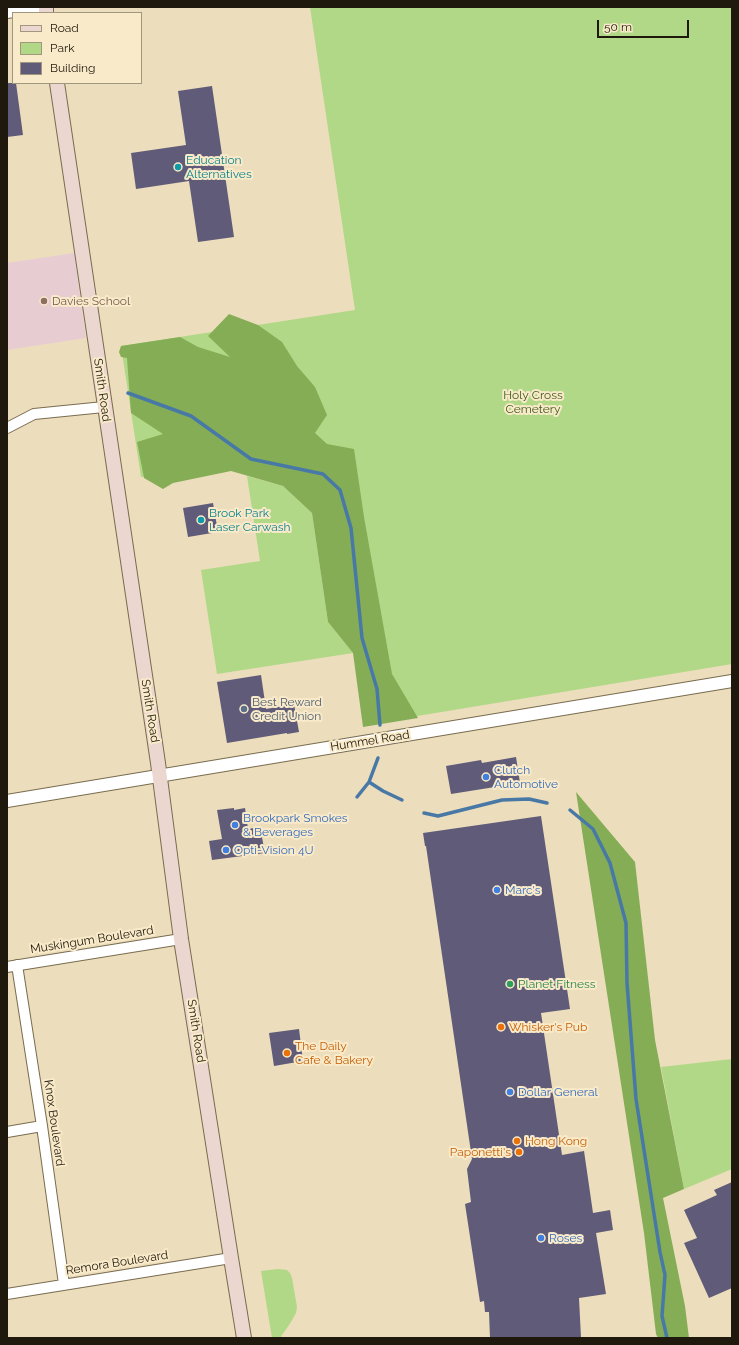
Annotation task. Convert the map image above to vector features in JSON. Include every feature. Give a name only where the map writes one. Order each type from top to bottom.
[{"type":"main road","name":"Smith Road","points":[[57,84],[160,776],[181,939],[244,1338]]},
{"type":"street","points":[[13,12],[45,7]]},
{"type":"street","points":[[7,428],[34,414],[104,407]]},
{"type":"street","name":"Hummel Road","points":[[7,801],[732,681]]},
{"type":"street","name":"Muskingum Boulevard","points":[[12,966],[181,939]]},
{"type":"street","name":"Knox Boulevard","points":[[12,966],[42,1126],[64,1284]]},
{"type":"street","points":[[7,1132],[42,1126]]},
{"type":"street","name":"Remora Boulevard","points":[[7,1294],[231,1258]]},
{"type":"shaded area","name":"Davies School","points":[[74,253],[86,338],[7,350],[7,263]]},
{"type":"green space","name":"Holy Cross Cemetery","points":[[310,7],[732,7],[732,664],[381,722],[340,451],[141,477],[121,346],[355,310]]},
{"type":"green space","points":[[229,314],[258,325],[282,342],[297,366],[315,387],[327,415],[315,433],[327,444],[354,449],[364,517],[392,674],[418,718],[363,727],[353,653],[328,622],[312,513],[283,486],[231,471],[173,483],[163,489],[144,478],[137,442],[163,434],[131,413],[127,358],[121,357],[119,352],[121,346],[180,337],[198,347],[230,357],[208,336]]},
{"type":"green space","points":[[247,476],[283,486],[312,513],[328,622],[353,653],[217,674],[201,570],[260,561]]},
{"type":"green space","points":[[576,792],[635,862],[655,1040],[684,1189],[663,1198],[685,1306],[689,1338],[658,1338],[656,1334],[644,1233]]},
{"type":"green space","points":[[732,1059],[732,1169],[684,1189],[661,1067]]},
{"type":"green space","points":[[278,1269],[287,1270],[290,1273],[297,1307],[296,1313],[280,1338],[272,1338],[261,1271]]},
{"type":"building","points":[[7,83],[12,83],[16,84],[23,135],[7,137]]},
{"type":"building","name":"Education Alternatives","points":[[212,86],[234,237],[198,242],[189,181],[136,189],[131,153],[186,145],[178,91]]},
{"type":"building","name":"Brook Park Laser Carwash","points":[[213,503],[218,532],[188,537],[183,508]]},
{"type":"building","name":"Best Reward Credit Union","points":[[261,675],[266,709],[294,704],[299,732],[227,743],[217,682]]},
{"type":"building","points":[[516,757],[520,783],[451,794],[446,766],[481,760],[482,763]]},
{"type":"building","points":[[234,808],[234,810],[245,808],[248,829],[260,827],[265,853],[212,860],[209,841],[222,839],[217,810]]},
{"type":"building","points":[[541,816],[570,1009],[541,1013],[562,1155],[584,1151],[593,1213],[610,1210],[613,1230],[596,1233],[606,1294],[579,1298],[581,1338],[490,1338],[489,1312],[485,1312],[484,1301],[480,1302],[465,1204],[471,1202],[467,1169],[472,1159],[423,833]]},
{"type":"building","name":"The Daily Cafe & Bakery","points":[[299,1029],[303,1061],[274,1066],[269,1033]]},
{"type":"building","points":[[732,1182],[732,1288],[709,1298],[684,1243],[697,1238],[684,1210],[717,1195],[714,1190]]},
{"type":"waterway","points":[[128,393],[191,416],[251,459],[323,474],[340,490],[351,528],[362,638],[377,689],[380,725]]},
{"type":"waterway","points":[[378,758],[369,782],[402,800]]},
{"type":"waterway","points":[[357,797],[369,782]]},
{"type":"waterway","points":[[424,813],[438,816],[502,800],[529,799],[547,803]]},
{"type":"waterway","points":[[570,810],[593,829],[610,863],[626,923],[627,983],[636,1099],[665,1275],[662,1316],[667,1338]]},
{"type":"place","name":"Education Alternatives","points":[[178,167]]},
{"type":"place","name":"Davies School","points":[[44,301]]},
{"type":"place","name":"Brook Park Laser Carwash","points":[[201,520]]},
{"type":"place","name":"Best Reward Credit Union","points":[[244,709]]},
{"type":"place","name":"Clutch Automotive","points":[[486,777]]},
{"type":"place","name":"Brookpark Smokes & Beverages","points":[[235,825]]},
{"type":"place","name":"Opti-Vision 4U","points":[[226,850]]},
{"type":"place","name":"Marc's","points":[[497,890]]},
{"type":"place","name":"Planet Fitness","points":[[510,984]]},
{"type":"place","name":"Whisker's Pub","points":[[501,1027]]},
{"type":"place","name":"The Daily Cafe & Bakery","points":[[287,1053]]},
{"type":"place","name":"Dollar General","points":[[510,1092]]},
{"type":"place","name":"Hong Kong","points":[[517,1141]]},
{"type":"place","name":"Paponetti's","points":[[519,1152]]},
{"type":"place","name":"Roses","points":[[541,1238]]}]
